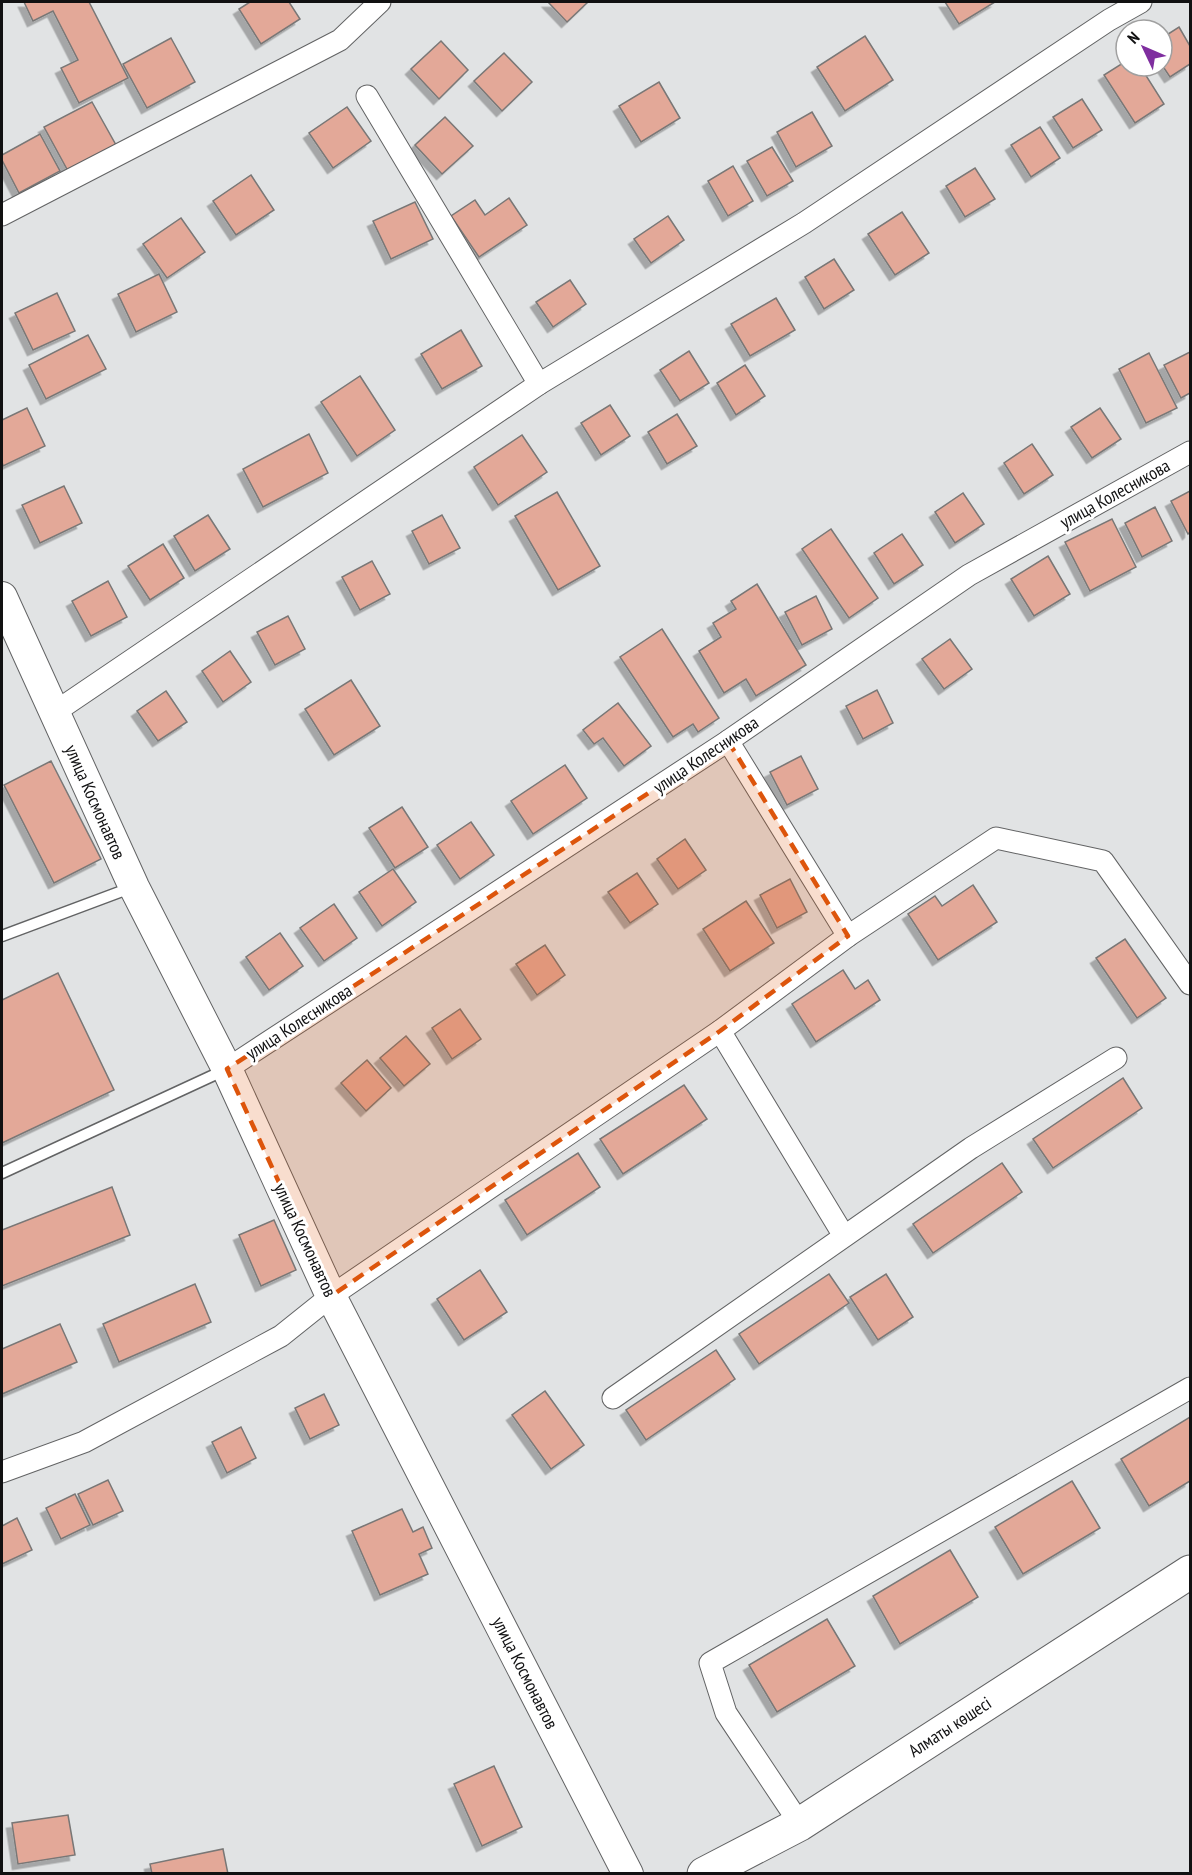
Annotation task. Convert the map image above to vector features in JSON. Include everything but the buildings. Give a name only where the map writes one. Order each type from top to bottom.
[{"type":"main road","name":"улица Космонавтов","points":[[2,597],[134,887],[227,1069],[331,1296],[628,1874]]},
{"type":"main road","name":"Алматы көшесі","points":[[704,1874],[800,1824],[1191,1572]]},
{"type":"street","points":[[2,215],[340,40],[380,2]]},
{"type":"street","points":[[55,712],[539,384],[804,223],[1109,20],[1142,2]]},
{"type":"street","points":[[367,96],[539,384]]},
{"type":"street","name":"улица Колесникова","points":[[227,1069],[728,741],[969,575],[1191,452]]},
{"type":"street","points":[[728,741],[848,936]]},
{"type":"street","points":[[2,1472],[84,1442],[281,1336],[331,1296],[720,1032],[848,936],[996,838],[1103,861],[1191,984]]},
{"type":"street","points":[[720,1032],[844,1236]]},
{"type":"street","points":[[613,1398],[971,1148],[1116,1058]]},
{"type":"street","points":[[800,1824],[726,1713],[710,1663],[1191,1388]]},
{"type":"lane","points":[[2,936],[134,887]]},
{"type":"lane","points":[[2,1173],[227,1069]]},
{"type":"highlighted area","points":[[728,741],[848,936],[720,1031],[331,1296],[227,1069]]}]
